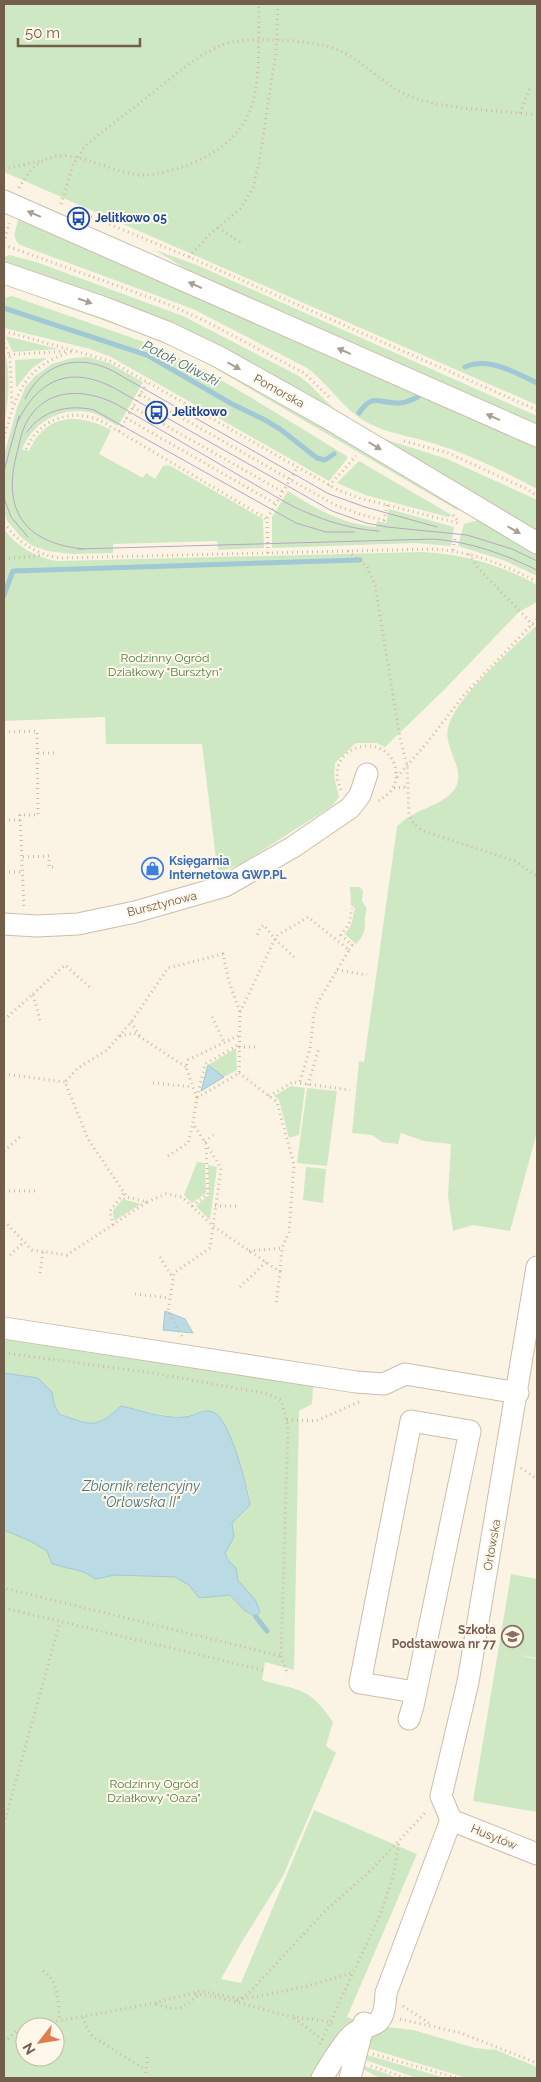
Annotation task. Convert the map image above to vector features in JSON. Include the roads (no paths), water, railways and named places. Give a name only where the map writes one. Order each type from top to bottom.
[{"type":"street","points":[[10,197],[537,436]]},
{"type":"street","name":"Pomorska","points":[[4,273],[158,329],[219,357],[326,417],[537,543]]},
{"type":"street","name":"Bursztynowa","points":[[4,924],[38,926],[78,924],[135,912],[225,886],[293,847],[350,808],[360,795],[367,774]]},
{"type":"street","name":"Orłowska","points":[[451,1820],[441,1796],[468,1682],[518,1393],[531,1344],[537,1267]]},
{"type":"street","points":[[4,1328],[356,1382],[384,1384],[405,1374],[518,1393]]},
{"type":"street","points":[[409,1719],[415,1692],[470,1431],[411,1421],[360,1682],[415,1692]]},
{"type":"street","points":[[350,2078],[352,2042],[382,2018],[387,1990],[451,1820]]},
{"type":"street","name":"Husytów","points":[[451,1820],[537,1854]]},
{"type":"street","points":[[322,2078],[352,2042],[373,2005],[387,1990]]},
{"type":"water","points":[[208,1065],[224,1077],[201,1091]]},
{"type":"water","points":[[165,1311],[185,1319],[193,1333],[163,1330]]},
{"type":"water","name":"Zbiornik retencyjny \"Orłowska II\"","points":[[4,1373],[38,1378],[52,1392],[54,1404],[59,1414],[86,1423],[105,1419],[121,1406],[169,1417],[185,1417],[204,1411],[215,1413],[221,1419],[232,1441],[246,1484],[250,1505],[232,1523],[234,1537],[225,1553],[228,1560],[236,1568],[238,1580],[256,1601],[260,1612],[256,1617],[244,1610],[230,1595],[199,1598],[189,1585],[175,1577],[115,1575],[96,1579],[84,1572],[52,1564],[47,1551],[30,1541],[4,1530]]},
{"type":"waterway","name":"Potok Oliwski","points":[[4,308],[147,355],[280,429],[317,458],[325,460],[334,454]]},
{"type":"waterway","name":"Potok Oliwski","points":[[465,367],[483,363],[502,367],[537,383]]},
{"type":"waterway","name":"Potok Oliwski","points":[[359,413],[368,403],[373,401],[401,403],[418,397]]},
{"type":"waterway","points":[[4,595],[13,571],[360,560]]},
{"type":"waterway","points":[[256,1617],[267,1631]]},
{"type":"tram line","points":[[25,399],[32,387],[50,370],[73,362],[98,365],[111,370],[329,494],[365,507],[437,527]]},
{"type":"tram line","points":[[17,423],[25,408],[35,396],[57,380],[70,377],[98,381],[114,388],[332,511],[366,523],[387,527],[467,535],[512,549],[537,561]]},
{"type":"tram line","points":[[84,549],[45,539],[31,530],[21,519],[15,505],[12,489],[13,470],[20,439],[23,429],[34,411],[54,397],[78,393],[91,395],[116,404],[302,511],[345,526],[379,531]]},
{"type":"tram line","points":[[27,432],[40,418],[57,410],[75,408],[94,410],[296,523],[326,532],[354,532]]},
{"type":"tram line","points":[[4,471],[19,416]]},
{"type":"tram line","points":[[4,498],[11,517],[28,537]]},
{"type":"tram line","points":[[78,549],[434,539],[461,543],[487,550],[537,570]]},
{"type":"place","name":"Jelitkowo 05","points":[[79,218]]},
{"type":"place","name":"Jelitkowo","points":[[156,412]]},
{"type":"place","name":"Księgarnia Internetowa GWP.PL","points":[[153,868]]},
{"type":"place","name":"Szkoła Podstawowa nr 77","points":[[512,1637]]},
{"type":"park label","name":"Rodzinny Ogród Działkowy \"Bursztyn\"","points":[[165,665]]},
{"type":"park label","name":"Rodzinny Ogród Działkowy \"Oaza\"","points":[[154,1791]]}]
